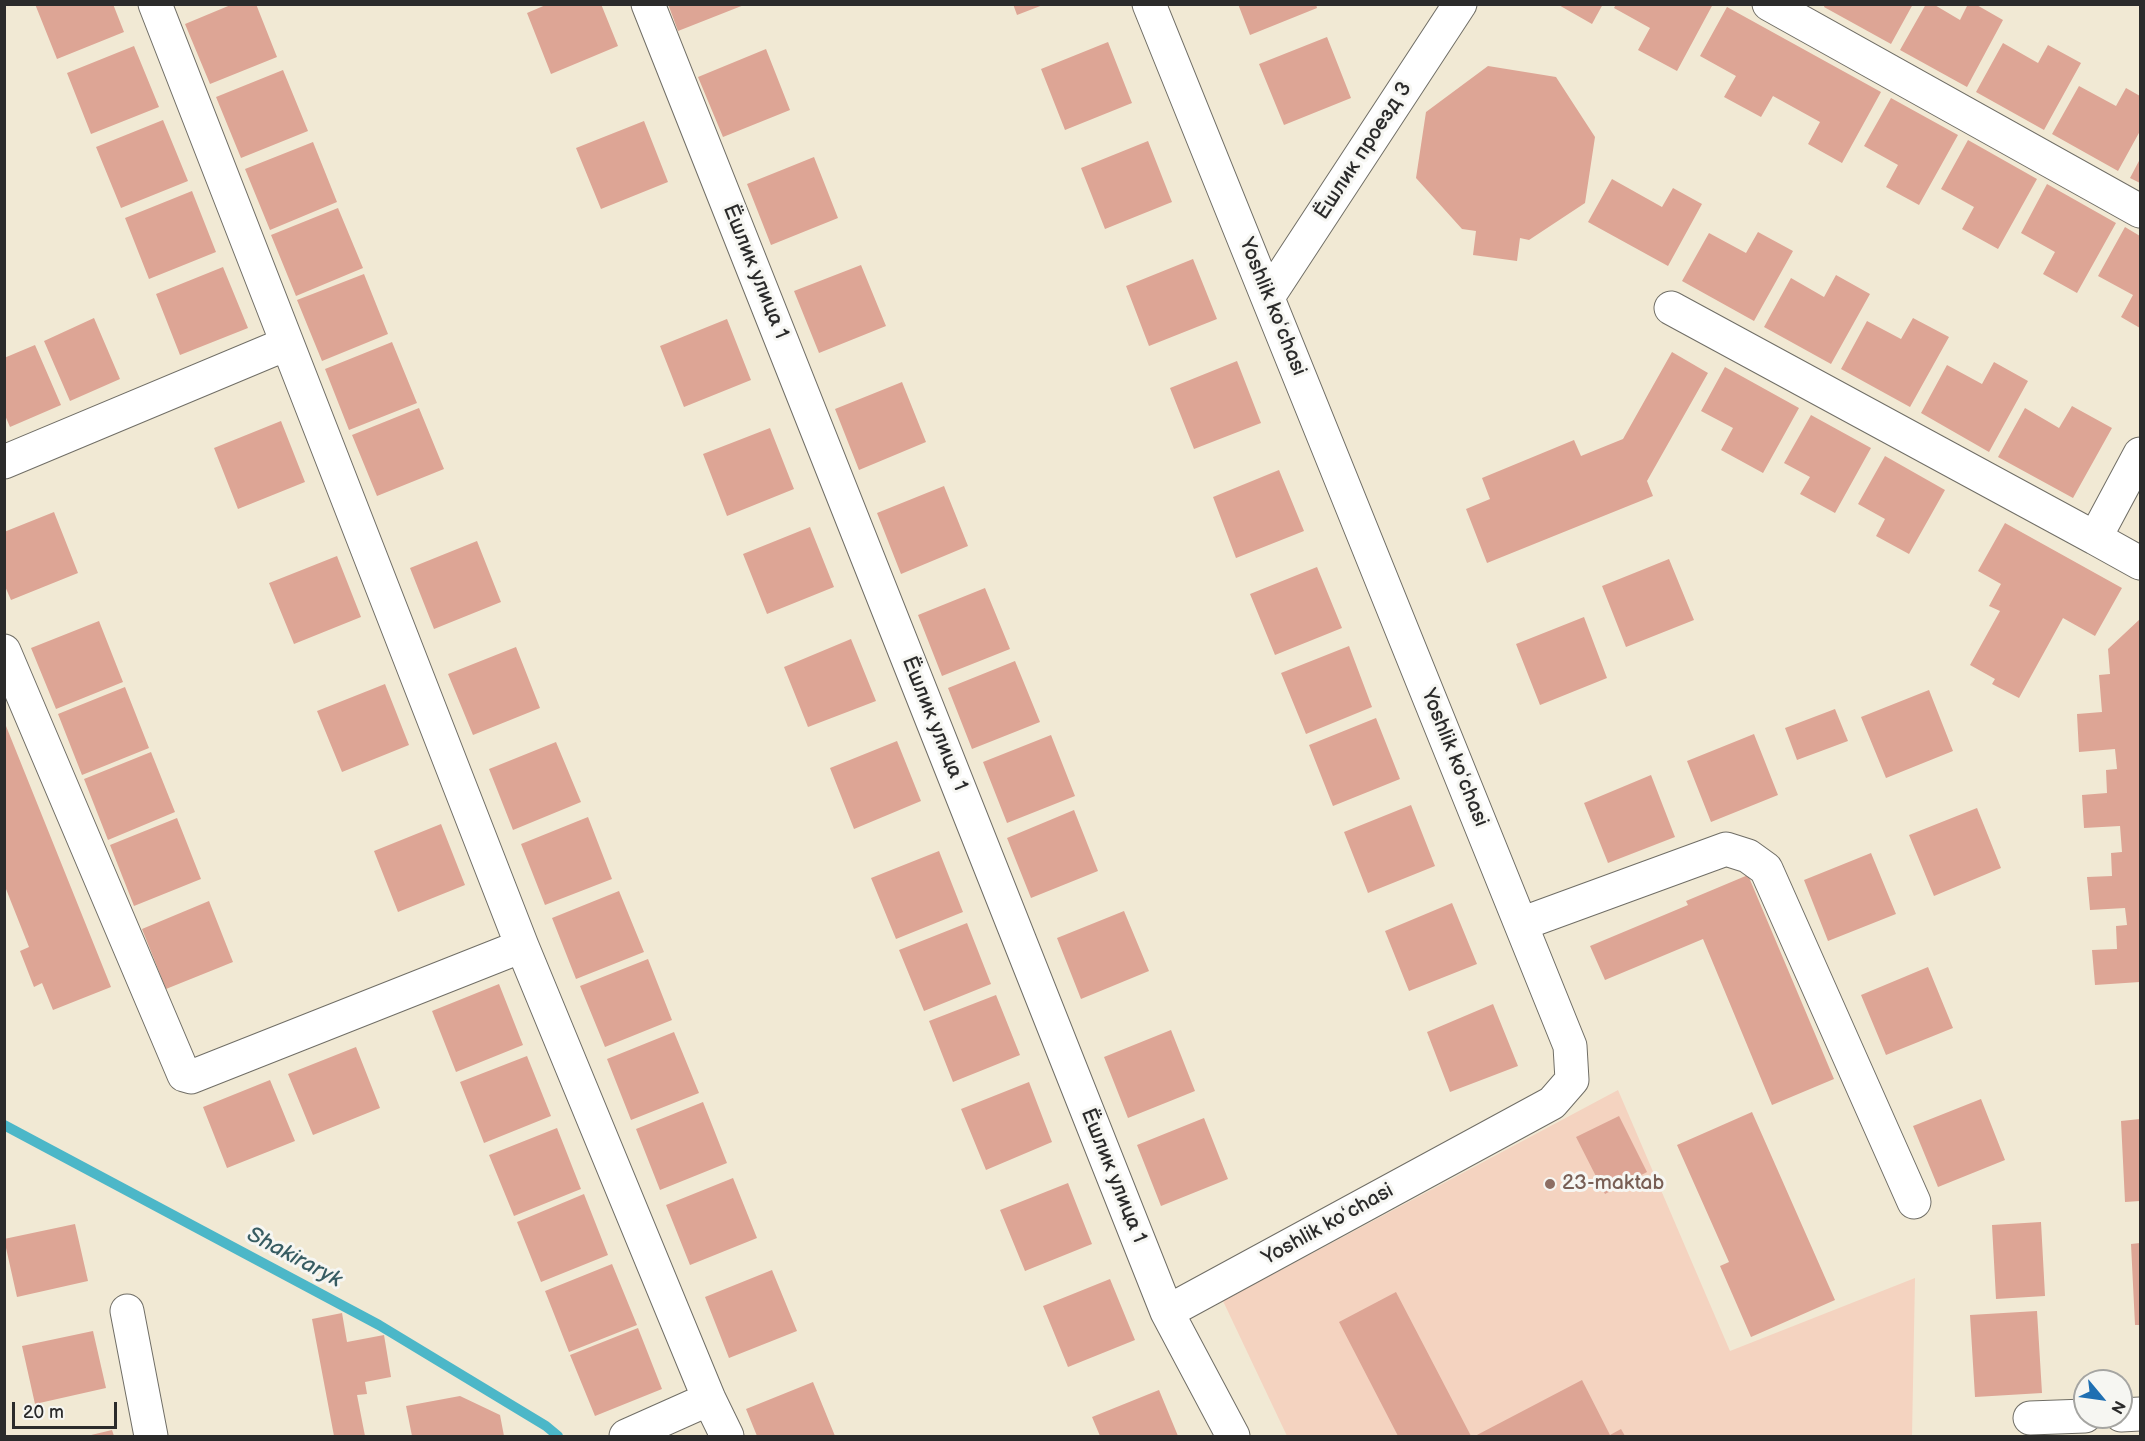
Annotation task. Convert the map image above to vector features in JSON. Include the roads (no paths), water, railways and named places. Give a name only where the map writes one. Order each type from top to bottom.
[{"type":"street","points":[[155,4],[522,946],[709,1399],[727,1437]]},
{"type":"street","name":"Ёшлик улица 1","points":[[648,4],[1167,1312],[1233,1437]]},
{"type":"street","name":"Yoshlik koʻchasi","points":[[1149,4],[1570,1046],[1572,1080],[1552,1103],[1167,1312]]},
{"type":"street","name":"Ёшлик проезд 3","points":[[1268,297],[1460,4]]},
{"type":"street","points":[[1769,4],[2140,211]]},
{"type":"street","points":[[1671,308],[2140,563]]},
{"type":"street","points":[[4,462],[286,344]]},
{"type":"street","points":[[2095,538],[2140,454]]},
{"type":"street","points":[[4,651],[184,1075],[191,1077],[522,946]]},
{"type":"street","points":[[1521,924],[1726,849],[1748,856],[1766,869],[1914,1202]]},
{"type":"street","points":[[127,1311],[151,1437]]},
{"type":"street","points":[[626,1437],[709,1399]]},
{"type":"street","points":[[2030,1418],[2073,1416]]},
{"type":"waterway","name":"Shakiraryk","points":[[4,1125],[379,1325],[546,1426],[558,1436]]},
{"type":"place","name":"23-maktab","points":[[1550,1184]]}]
